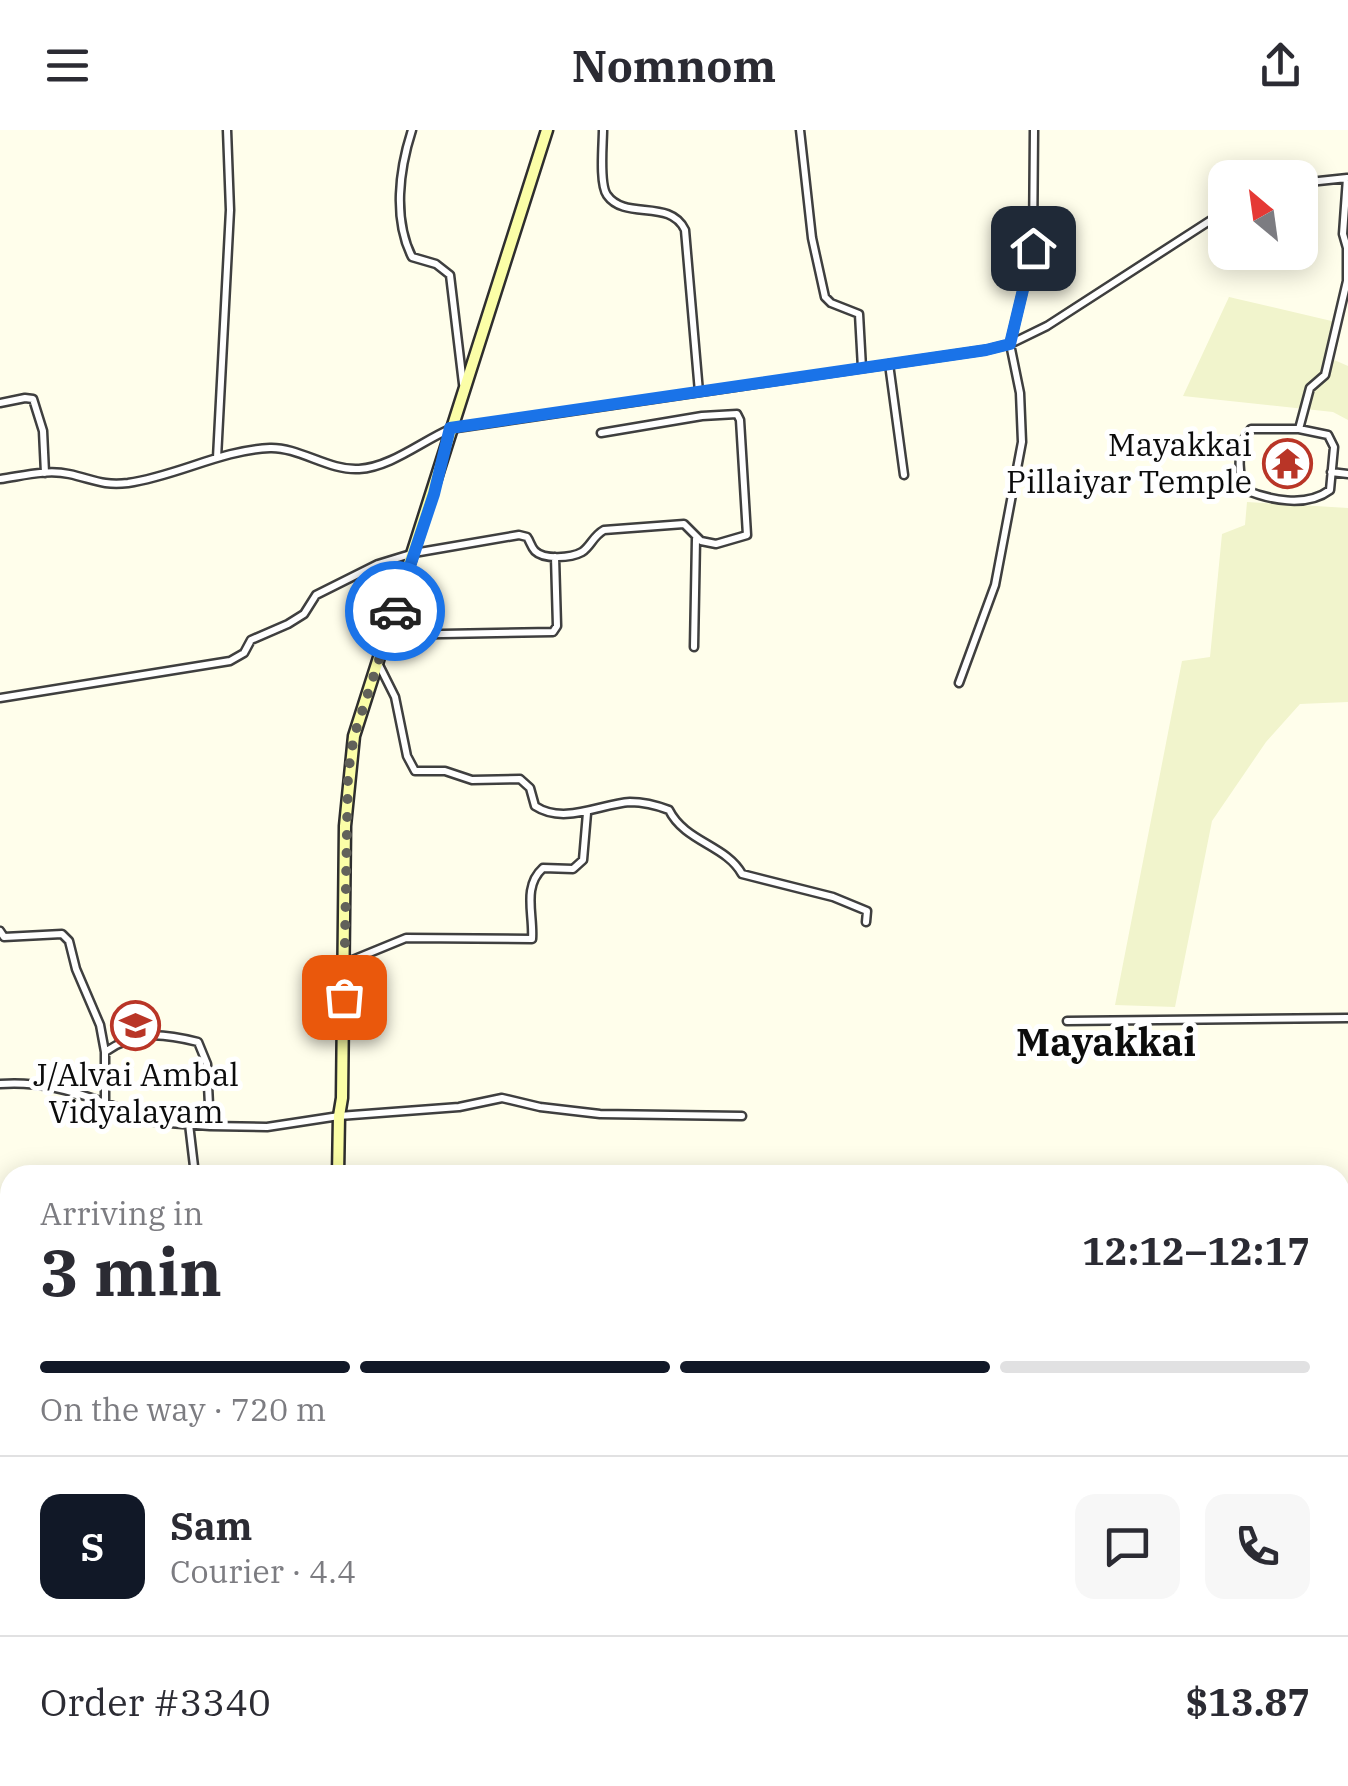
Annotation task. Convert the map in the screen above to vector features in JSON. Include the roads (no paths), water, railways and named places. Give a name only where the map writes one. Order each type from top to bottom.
[{"type":"street","points":[[217,459],[230,210],[227,130]]},
{"type":"street","points":[[412,130],[400,164],[403,238],[412,257],[436,264],[450,275],[464,390]]},
{"type":"street","points":[[338,1165],[348,773],[354,736],[546,130]]},
{"type":"street","points":[[603,130],[607,196],[620,205],[667,213],[680,220],[685,230],[699,392]]},
{"type":"street","points":[[800,130],[812,238],[825,297],[859,314],[862,368]]},
{"type":"street","points":[[958,683],[995,585],[1022,442],[1020,393],[1010,344],[1033,248],[1034,130]]},
{"type":"street","points":[[1299,429],[1310,388],[1325,375],[1346,281],[1347,248],[1342,234],[1348,178],[1318,181]]},
{"type":"street","points":[[0,479],[68,473],[94,483],[127,483],[237,451],[276,448],[358,469],[383,463],[450,428],[1010,344],[1047,326],[1208,222]]},
{"type":"street","points":[[889,364],[904,476]]},
{"type":"street","points":[[0,403],[33,400],[44,432],[45,473]]},
{"type":"street","points":[[602,433],[736,414],[740,420],[748,532],[741,538],[716,544],[696,538]]},
{"type":"street","points":[[1250,429],[1299,429],[1328,435],[1334,447],[1331,472],[1330,490],[1318,500],[1265,498],[1243,488],[1239,476],[1243,438],[1250,429]]},
{"type":"street","points":[[1331,472],[1348,474]]},
{"type":"street","points":[[0,698],[230,661],[244,653],[250,640],[304,614],[316,595],[378,564],[414,553],[519,535],[527,537],[536,552],[546,557],[586,550],[593,536],[604,530],[689,526],[696,538],[694,647]]},
{"type":"street","points":[[388,635],[553,632],[555,556]]},
{"type":"street","points":[[379,665],[396,698],[407,756],[415,771],[445,772],[472,780],[520,779],[530,788],[535,806],[542,810],[588,813],[626,802],[653,804],[669,810],[676,823],[694,839],[736,862],[742,874],[833,897],[867,910],[866,922]]},
{"type":"street","points":[[344,963],[406,938],[532,939],[530,888],[534,876],[542,868],[573,869],[584,860],[588,813]]},
{"type":"street","points":[[0,932],[16,938],[62,934],[69,941],[76,969],[100,1026],[106,1103]]},
{"type":"street","points":[[1067,1022],[1348,1018]]},
{"type":"street","points":[[105,1052],[122,1040],[164,1033],[198,1042],[207,1064],[210,1126]]},
{"type":"street","points":[[0,1084],[31,1083],[82,1094],[156,1122],[210,1126],[268,1127],[339,1116],[460,1107],[502,1098],[600,1114],[742,1116]]},
{"type":"street","points":[[189,1124],[193,1165]]},
{"type":"place","name":"Mayakkai Pillaiyar Temple","points":[[1287,463]]},
{"type":"place","name":"J/Alvai Ambal Vidyalayam","points":[[136,1025]]},
{"type":"district","name":"Mayakkai","points":[[1106,1043]]}]
